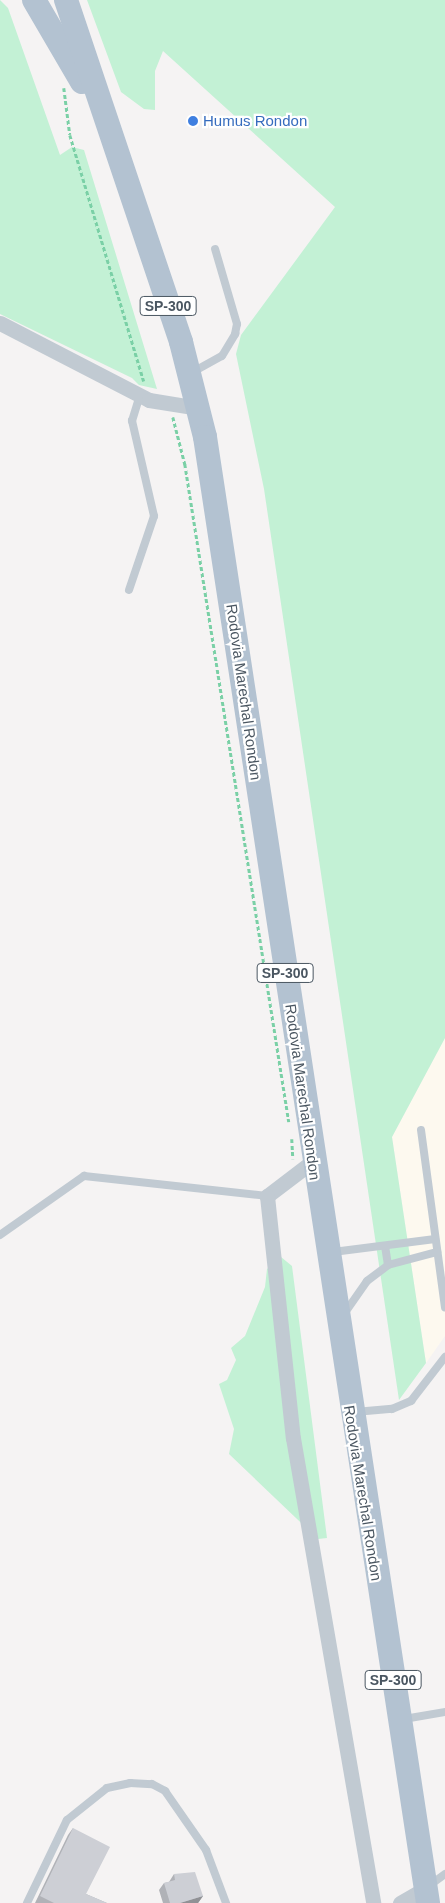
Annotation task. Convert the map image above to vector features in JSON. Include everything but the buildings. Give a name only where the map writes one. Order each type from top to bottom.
[{"type":"main road","name":"Rodovia Marechal Rondon","points":[[34,0],[62,41],[114,144]]},
{"type":"main road","name":"Rodovia Marechal Rondon","points":[[66,0],[190,374],[199,408],[399,1720],[433,1888]]},
{"type":"street","points":[[0,323],[145,397],[169,405],[199,408]]},
{"type":"street","points":[[313,1161],[290,1183],[267,1196],[293,1438],[373,1903]]},
{"type":"street","points":[[400,1903],[433,1888]]},
{"type":"lane","points":[[190,374],[222,356],[235,334],[237,324],[215,249]]},
{"type":"lane","points":[[129,590],[154,516],[132,421],[145,397]]},
{"type":"lane","points":[[421,1130],[435,1209],[435,1238],[445,1307]]},
{"type":"lane","points":[[0,1235],[84,1176],[267,1196]]},
{"type":"lane","points":[[327,1252],[385,1246],[435,1238]]},
{"type":"lane","points":[[385,1246],[388,1265]]},
{"type":"lane","points":[[338,1324],[367,1281],[388,1265],[438,1252]]},
{"type":"lane","points":[[351,1412],[392,1409],[410,1401],[445,1357]]},
{"type":"lane","points":[[399,1720],[445,1712]]},
{"type":"lane","points":[[27,1903],[67,1820],[106,1788],[130,1783],[152,1784],[165,1791],[206,1850],[226,1903]]},
{"type":"path","points":[[60,79],[70,135],[145,397]]},
{"type":"path","points":[[169,405],[185,464],[292,1139],[290,1183]]},
{"type":"shaded area","points":[[445,1038],[445,1336],[426,1363],[392,1137]]},
{"type":"green space","points":[[0,0],[8,8],[60,155],[72,147],[84,150],[157,389],[139,385],[132,378],[0,314]]},
{"type":"green space","points":[[87,0],[445,0],[445,1038],[392,1137],[426,1363],[399,1400],[264,489],[236,354],[241,335],[335,207],[163,51],[155,71],[155,110],[144,109],[121,92]]},
{"type":"green space","points":[[281,1257],[292,1266],[327,1538],[318,1539],[229,1454],[234,1429],[219,1384],[227,1380],[236,1360],[231,1348],[245,1336],[265,1287],[267,1269]]},
{"type":"place","name":"Humus Rondon","points":[[193,121]]}]
